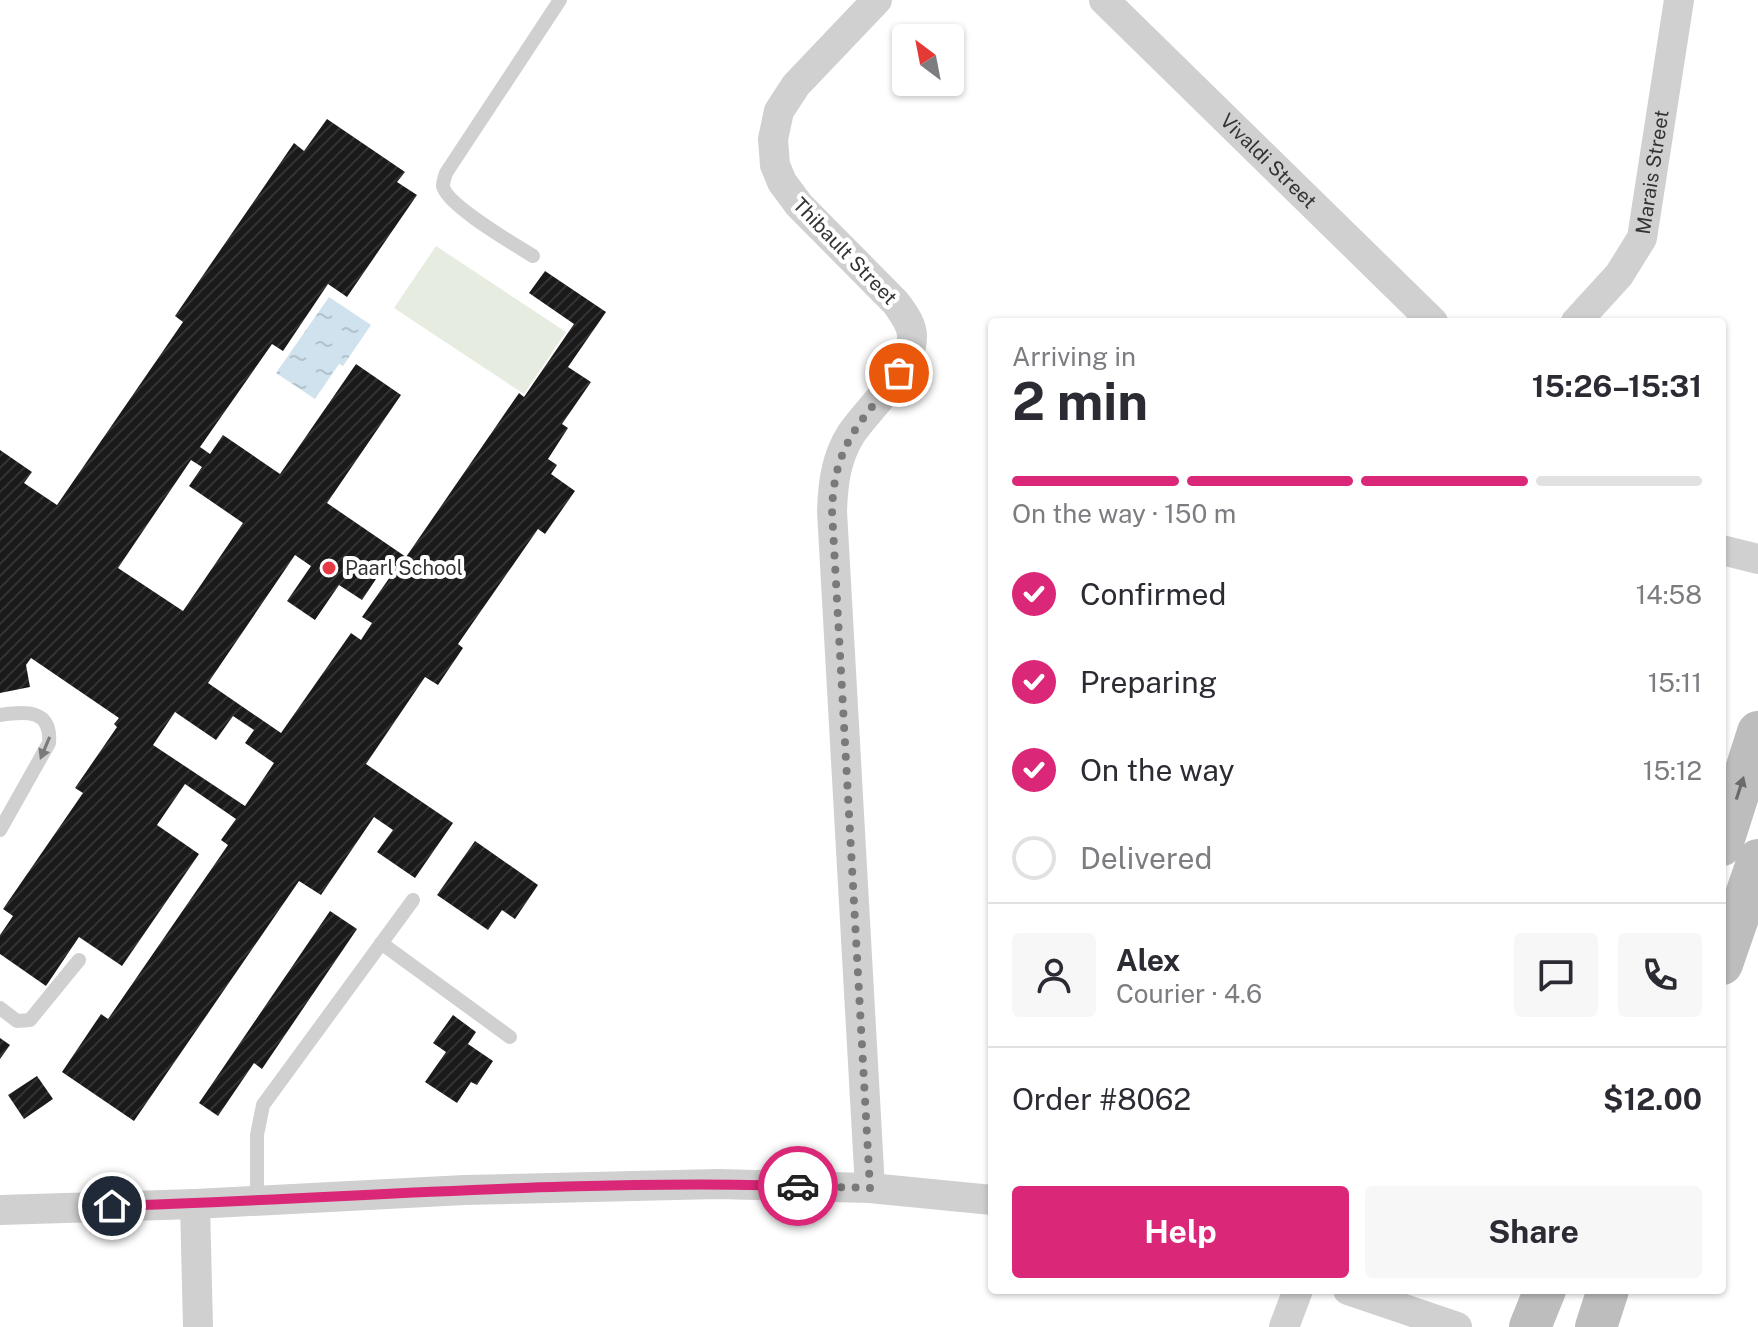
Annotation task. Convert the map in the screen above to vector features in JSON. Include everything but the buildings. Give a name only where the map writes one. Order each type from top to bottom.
[{"type":"street","name":"Thibault Street","points":[[870,1188],[832,511],[833,481],[839,457],[851,435],[899,373],[910,352],[912,335],[896,303],[799,205],[782,182],[775,165],[773,139],[779,111],[796,85],[877,0]]},
{"type":"street","name":"Vivaldi Street","points":[[1104,0],[1429,318]]},
{"type":"street","name":"Marais Street","points":[[1580,318],[1619,275],[1642,238],[1679,0]]},
{"type":"street","points":[[1726,551],[1758,559]]},
{"type":"street","points":[[1726,832],[1758,732]]},
{"type":"street","points":[[1726,952],[1758,860]]},
{"type":"street","points":[[0,1210],[195,1204],[464,1190],[718,1184],[870,1188],[988,1200]]},
{"type":"street","points":[[195,1204],[198,1327]]},
{"type":"street","points":[[1284,1327],[1296,1294]]},
{"type":"street","points":[[1360,1294],[1457,1327]]},
{"type":"street","points":[[1530,1327],[1543,1294]]},
{"type":"street","points":[[1596,1327],[1607,1294]]},
{"type":"lane","points":[[533,256],[466,212],[447,196],[443,185],[453,161],[560,0]]},
{"type":"lane","points":[[0,715],[32,712],[45,721],[50,731],[49,743],[0,830]]},
{"type":"lane","points":[[257,1200],[257,1135],[263,1105],[413,900]]},
{"type":"lane","points":[[381,943],[510,1037]]},
{"type":"lane","points":[[0,1008],[17,1021],[30,1020],[79,960]]},
{"type":"shaded area","points":[[436,246],[566,332],[524,394],[394,308]]},
{"type":"water","points":[[329,297],[371,325],[343,366],[339,364],[315,399],[276,373]]},
{"type":"way so far","points":[[798,1186],[870,1188],[832,511],[833,481],[839,457],[851,435],[899,373]]},
{"type":"place","name":"Paarl School","points":[[329,568]]},
{"type":"route","points":[[112,1206],[464,1190],[718,1184],[798,1186]]}]
